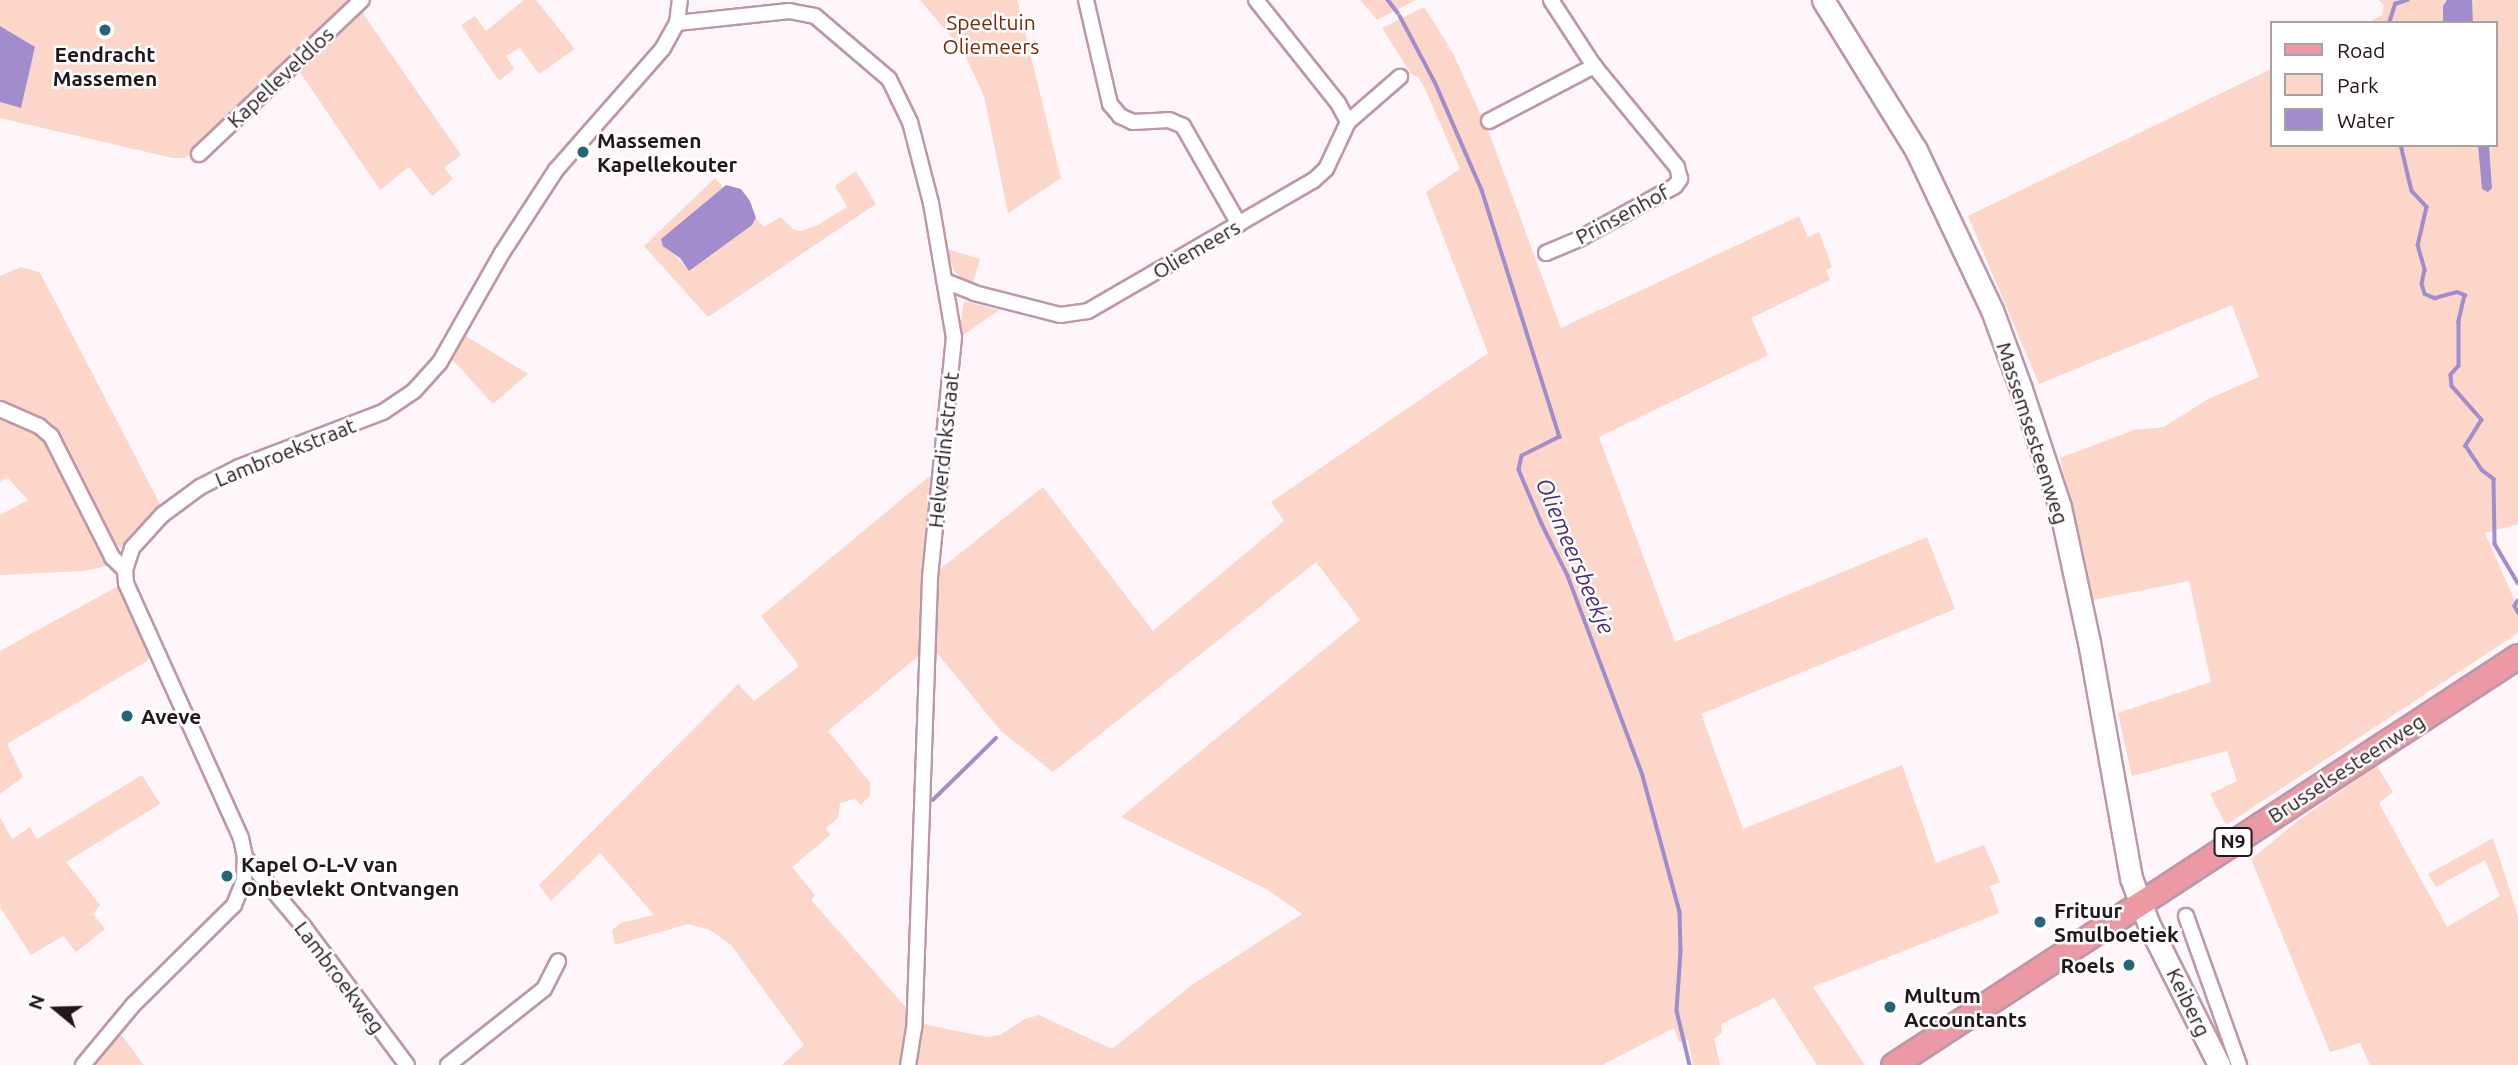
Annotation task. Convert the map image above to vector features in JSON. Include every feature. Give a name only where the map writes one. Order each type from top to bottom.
[{"type":"main road","name":"Massemsesteenweg","points":[[1822,0],[1916,150],[1992,310],[2021,389],[2060,507],[2089,642],[2115,800],[2139,903]]},
{"type":"main road","name":"Brusselsesteenweg","points":[[1893,1065],[2518,656]]},
{"type":"main road","name":"Keiberg","points":[[2139,903],[2219,1065]]},
{"type":"street","name":"Kapelleveldlos","points":[[199,154],[362,0]]},
{"type":"street","name":"Lambroekstraat","points":[[125,570],[132,548],[162,515],[200,487],[239,467],[383,412],[414,391],[439,362],[502,253],[555,170],[663,48],[677,23],[680,0]]},
{"type":"street","points":[[1086,0],[1110,104],[1120,116],[1133,122],[1169,120],[1183,126],[1239,224]]},
{"type":"street","points":[[1256,0],[1338,103],[1348,121]]},
{"type":"street","name":"Prinsenhof","points":[[1546,253],[1579,239],[1663,193],[1675,186],[1680,179],[1677,167],[1594,66],[1551,0]]},
{"type":"street","name":"Helverdinkstraat","points":[[677,23],[802,12],[815,16],[890,79],[910,122],[930,203],[954,337],[930,579],[915,1014],[908,1065]]},
{"type":"street","points":[[1489,121],[1594,66]]},
{"type":"street","name":"Oliemeers","points":[[945,281],[974,293],[1060,315],[1088,311],[1314,180],[1326,169],[1348,121],[1400,77]]},
{"type":"street","points":[[0,409],[39,426],[51,436],[112,557],[125,570],[126,583],[241,838],[245,857],[244,880],[234,905],[133,1004],[83,1065]]},
{"type":"street","name":"Lambroekweg","points":[[245,857],[304,927],[407,1065]]},
{"type":"street","name":"Keiberg","points":[[2186,916],[2239,1065]]},
{"type":"street","points":[[447,1065],[544,989],[558,961]]},
{"type":"green space","points":[[0,0],[354,0],[210,137],[185,158],[173,158],[0,118],[0,102],[20,108],[35,48],[0,26]]},
{"type":"green space","points":[[524,0],[536,0],[575,49],[539,74],[520,48],[506,56],[514,69],[499,81],[461,25],[475,16],[486,31]]},
{"type":"green space","name":"Speeltuin Oliemeers","points":[[920,0],[1017,0],[1061,178],[1008,213],[984,96],[963,51]]},
{"type":"green space","points":[[1360,0],[1416,0],[1377,20]]},
{"type":"green space","points":[[2379,0],[2518,0],[2518,524],[2485,533],[2518,608],[2518,633],[2226,825],[2210,794],[2237,781],[2227,751],[2132,776],[2118,713],[2211,682],[2189,581],[2093,600],[2060,458],[2134,430],[2164,427],[2208,399],[2259,377],[2232,305],[2039,384],[1968,216],[2270,69],[2270,147],[2497,147],[2497,21],[2371,21],[2382,15],[2384,5]]},
{"type":"green space","points":[[1424,7],[1453,53],[1491,138],[1561,328],[1799,216],[1808,237],[1819,232],[1832,267],[1826,270],[1830,280],[1751,318],[1768,355],[1599,437],[1675,642],[1927,537],[1955,609],[1701,714],[1743,829],[1902,765],[1936,863],[1984,845],[2000,882],[1990,886],[1999,913],[1813,987],[1865,1065],[1817,1065],[1774,998],[1721,1024],[1722,1033],[1714,1039],[1720,1065],[1693,1065],[1688,1040],[1679,1042],[1674,1028],[1602,1065],[912,1065],[918,1023],[987,1037],[1000,1035],[1025,1019],[1039,1015],[1112,1049],[1192,985],[1302,914],[1268,890],[1121,817],[1360,620],[1316,562],[1053,772],[1001,731],[932,647],[934,574],[1043,487],[1153,631],[1284,521],[1271,502],[1488,353],[1426,192],[1460,169],[1419,78],[1411,74],[1382,28]]},
{"type":"green space","points":[[362,8],[364,15],[461,155],[444,168],[453,179],[432,196],[409,167],[380,190],[297,68]]},
{"type":"green space","points":[[856,171],[876,204],[708,317],[644,246],[715,178],[723,187],[661,239],[689,271],[751,225],[756,218],[764,227],[781,217],[793,229],[801,231],[818,225],[847,207],[835,186]]},
{"type":"green space","points":[[947,249],[980,259],[973,283],[961,278],[954,271]]},
{"type":"green space","points":[[21,267],[39,272],[44,280],[161,506],[128,545],[122,548],[113,543],[53,429],[26,411],[0,401],[0,276]]},
{"type":"green space","points":[[964,301],[999,310],[959,338],[960,327]]},
{"type":"green space","points":[[464,335],[528,374],[493,404],[451,358]]},
{"type":"green space","points":[[0,414],[30,426],[44,437],[108,566],[83,571],[0,575],[0,515],[28,500],[7,477],[0,482]]},
{"type":"green space","points":[[937,470],[922,653],[828,731],[870,782],[870,795],[861,805],[855,799],[840,803],[838,818],[826,828],[830,835],[792,867],[815,895],[811,900],[910,1012],[904,1065],[782,1065],[804,1045],[731,945],[710,930],[688,924],[615,945],[612,930],[621,923],[654,915],[600,853],[551,901],[539,885],[738,684],[754,701],[799,666],[761,616]]},
{"type":"green space","points":[[118,586],[150,653],[147,661],[7,744],[23,777],[0,794],[0,651]]},
{"type":"green space","points":[[2377,766],[2393,792],[2379,803],[2447,927],[2500,896],[2485,860],[2436,887],[2428,874],[2493,838],[2518,916],[2518,1065],[2370,1065],[2360,1043],[2330,1052],[2251,859],[2299,820]]},
{"type":"green space","points":[[142,775],[160,804],[66,862],[100,905],[93,914],[105,929],[76,952],[63,936],[31,955],[0,907],[0,817],[12,839],[30,827],[37,839]]},
{"type":"green space","points":[[120,1033],[144,1065],[95,1065]]},
{"type":"water","points":[[2447,0],[2472,0],[2473,21],[2443,21],[2443,6]]},
{"type":"water","points":[[0,26],[35,47],[21,108],[0,102]]},
{"type":"water","points":[[2478,147],[2489,147],[2492,188],[2488,192],[2482,189]]},
{"type":"water","points":[[726,185],[741,189],[750,201],[756,218],[752,225],[689,271],[680,258],[663,246],[661,239]]},
{"type":"waterway","name":"Oliemeersbeekje","points":[[1388,0],[1398,13]]},
{"type":"waterway","points":[[2390,21],[2395,4],[2407,0]]},
{"type":"waterway","name":"Oliemeersbeekje","points":[[1400,16],[1435,82],[1482,190],[1560,437],[1522,456],[1519,470],[1568,576],[1643,776],[1680,912],[1681,952],[1677,1011],[1690,1065]]},
{"type":"waterway","points":[[2401,147],[2412,191],[2427,207],[2418,245],[2425,270],[2422,284],[2425,294],[2435,298],[2457,292],[2465,295],[2459,322],[2459,366],[2451,375],[2452,386],[2482,420],[2466,446],[2482,470],[2494,479],[2495,544],[2518,583]]},
{"type":"waterway","points":[[2518,601],[2515,606],[2518,612]]},
{"type":"waterway","points":[[933,800],[996,738]]},
{"type":"place","name":"Eendracht Massemen","points":[[105,30]]},
{"type":"place","name":"Massemen Kapellekouter","points":[[583,152]]},
{"type":"place","name":"Aveve","points":[[127,716]]},
{"type":"place","name":"Kapel O-L-V van Onbevlekt Ontvangen","points":[[227,876]]},
{"type":"place","name":"Frituur Smulboetiek","points":[[2040,922]]},
{"type":"place","name":"Roels","points":[[2129,965]]},
{"type":"place","name":"Multum Accountants","points":[[1890,1007]]}]
